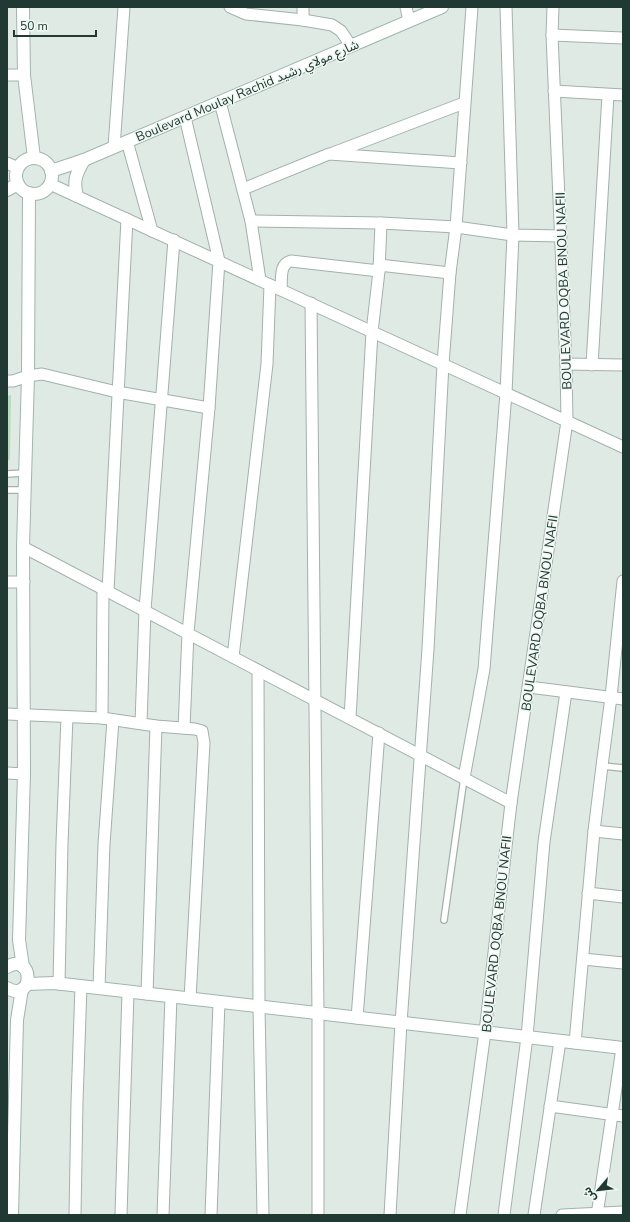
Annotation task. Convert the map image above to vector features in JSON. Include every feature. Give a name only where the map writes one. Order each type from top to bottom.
[{"type":"street","points":[[23,7],[24,75],[34,158]]},
{"type":"street","points":[[114,147],[124,7]]},
{"type":"street","points":[[230,7],[246,14],[303,20],[332,25],[341,31],[351,46]]},
{"type":"street","points":[[303,7],[303,20]]},
{"type":"street","points":[[406,7],[409,21]]},
{"type":"street","name":"Boulevard Moulay Rachid شارع مولاي رشيد","points":[[51,171],[84,160],[442,7]]},
{"type":"street","points":[[390,1215],[401,1023],[434,557],[443,364],[450,273],[456,228],[472,7]]},
{"type":"street","points":[[464,778],[484,669],[506,393],[513,235],[506,7]]},
{"type":"street","name":"BOULEVARD OQBA BNOU NAFII","points":[[460,1215],[485,1032],[511,803],[567,421],[566,364],[552,35],[553,7]]},
{"type":"street","points":[[552,35],[623,38]]},
{"type":"street","points":[[7,75],[24,75]]},
{"type":"street","points":[[554,91],[623,95]]},
{"type":"street","points":[[592,364],[608,94]]},
{"type":"street","points":[[220,102],[251,221],[265,282],[267,364],[233,657]]},
{"type":"street","points":[[243,190],[329,154],[464,103]]},
{"type":"street","points":[[184,728],[188,633],[209,408],[219,261],[185,117]]},
{"type":"street","points":[[127,141],[152,231]]},
{"type":"street","points":[[329,154],[461,163]]},
{"type":"street","points":[[34,158],[45,162],[51,171],[52,178],[50,184],[42,192],[29,194],[18,184],[13,165],[34,158]]},
{"type":"street","points":[[77,196],[74,185],[84,160]]},
{"type":"street","points":[[7,190],[18,184]]},
{"type":"street","points":[[50,184],[623,447]]},
{"type":"street","points":[[17,968],[24,774],[24,547],[28,376],[29,194]]},
{"type":"street","points":[[99,988],[108,719],[106,590],[127,219]]},
{"type":"street","points":[[251,221],[381,223],[456,228],[513,235],[561,236]]},
{"type":"street","points":[[350,718],[372,332],[379,268],[381,223]]},
{"type":"street","points":[[141,723],[145,610],[156,482],[160,399],[174,240]]},
{"type":"street","points":[[281,290],[283,265],[286,262],[291,261],[450,273]]},
{"type":"street","points":[[311,303],[318,1013],[318,1215]]},
{"type":"street","points":[[566,364],[623,364]]},
{"type":"street","points":[[7,381],[42,374],[117,392],[209,408]]},
{"type":"street","points":[[24,547],[511,803]]},
{"type":"street","points":[[575,1043],[594,831],[620,636],[623,581]]},
{"type":"street","points":[[7,582],[24,582]]},
{"type":"street","points":[[258,670],[259,1007],[264,1215]]},
{"type":"street","points":[[529,687],[623,699]]},
{"type":"street","points":[[504,1215],[527,1037],[544,842],[566,692]]},
{"type":"street","points":[[7,714],[108,719],[156,726],[195,728],[202,731],[204,743],[190,999]]},
{"type":"street","points":[[56,984],[67,717]]},
{"type":"street","points":[[147,994],[156,726]]},
{"type":"street","points":[[357,1018],[379,733]]},
{"type":"street","points":[[7,773],[24,774]]},
{"type":"street","points":[[594,831],[623,834]]},
{"type":"street","points":[[588,893],[623,897]]},
{"type":"street","points":[[583,959],[623,963]]},
{"type":"street","points":[[17,968],[56,984]]},
{"type":"street","points":[[12,1215],[17,1020],[24,987],[28,978],[17,968]]},
{"type":"street","points":[[8,989],[16,991],[24,987],[56,984],[82,986],[623,1048],[618,1115],[597,1214]]},
{"type":"street","points":[[75,1215],[77,1102],[82,986]]},
{"type":"street","points":[[8,989],[17,1020]]},
{"type":"street","points":[[121,1215],[128,992]]},
{"type":"street","points":[[163,1215],[171,997]]},
{"type":"street","points":[[211,1215],[219,1002]]},
{"type":"street","points":[[534,1215],[560,1041]]},
{"type":"street","points":[[550,1106],[618,1115]]},
{"type":"street","points":[[562,1215],[623,1212]]},
{"type":"lane","points":[[7,474],[26,474]]},
{"type":"lane","points":[[7,490],[25,490]]},
{"type":"lane","points":[[602,766],[623,768]]},
{"type":"lane","points":[[444,920],[464,778]]},
{"type":"green space","points":[[11,395],[10,459],[7,462],[7,396]]}]
